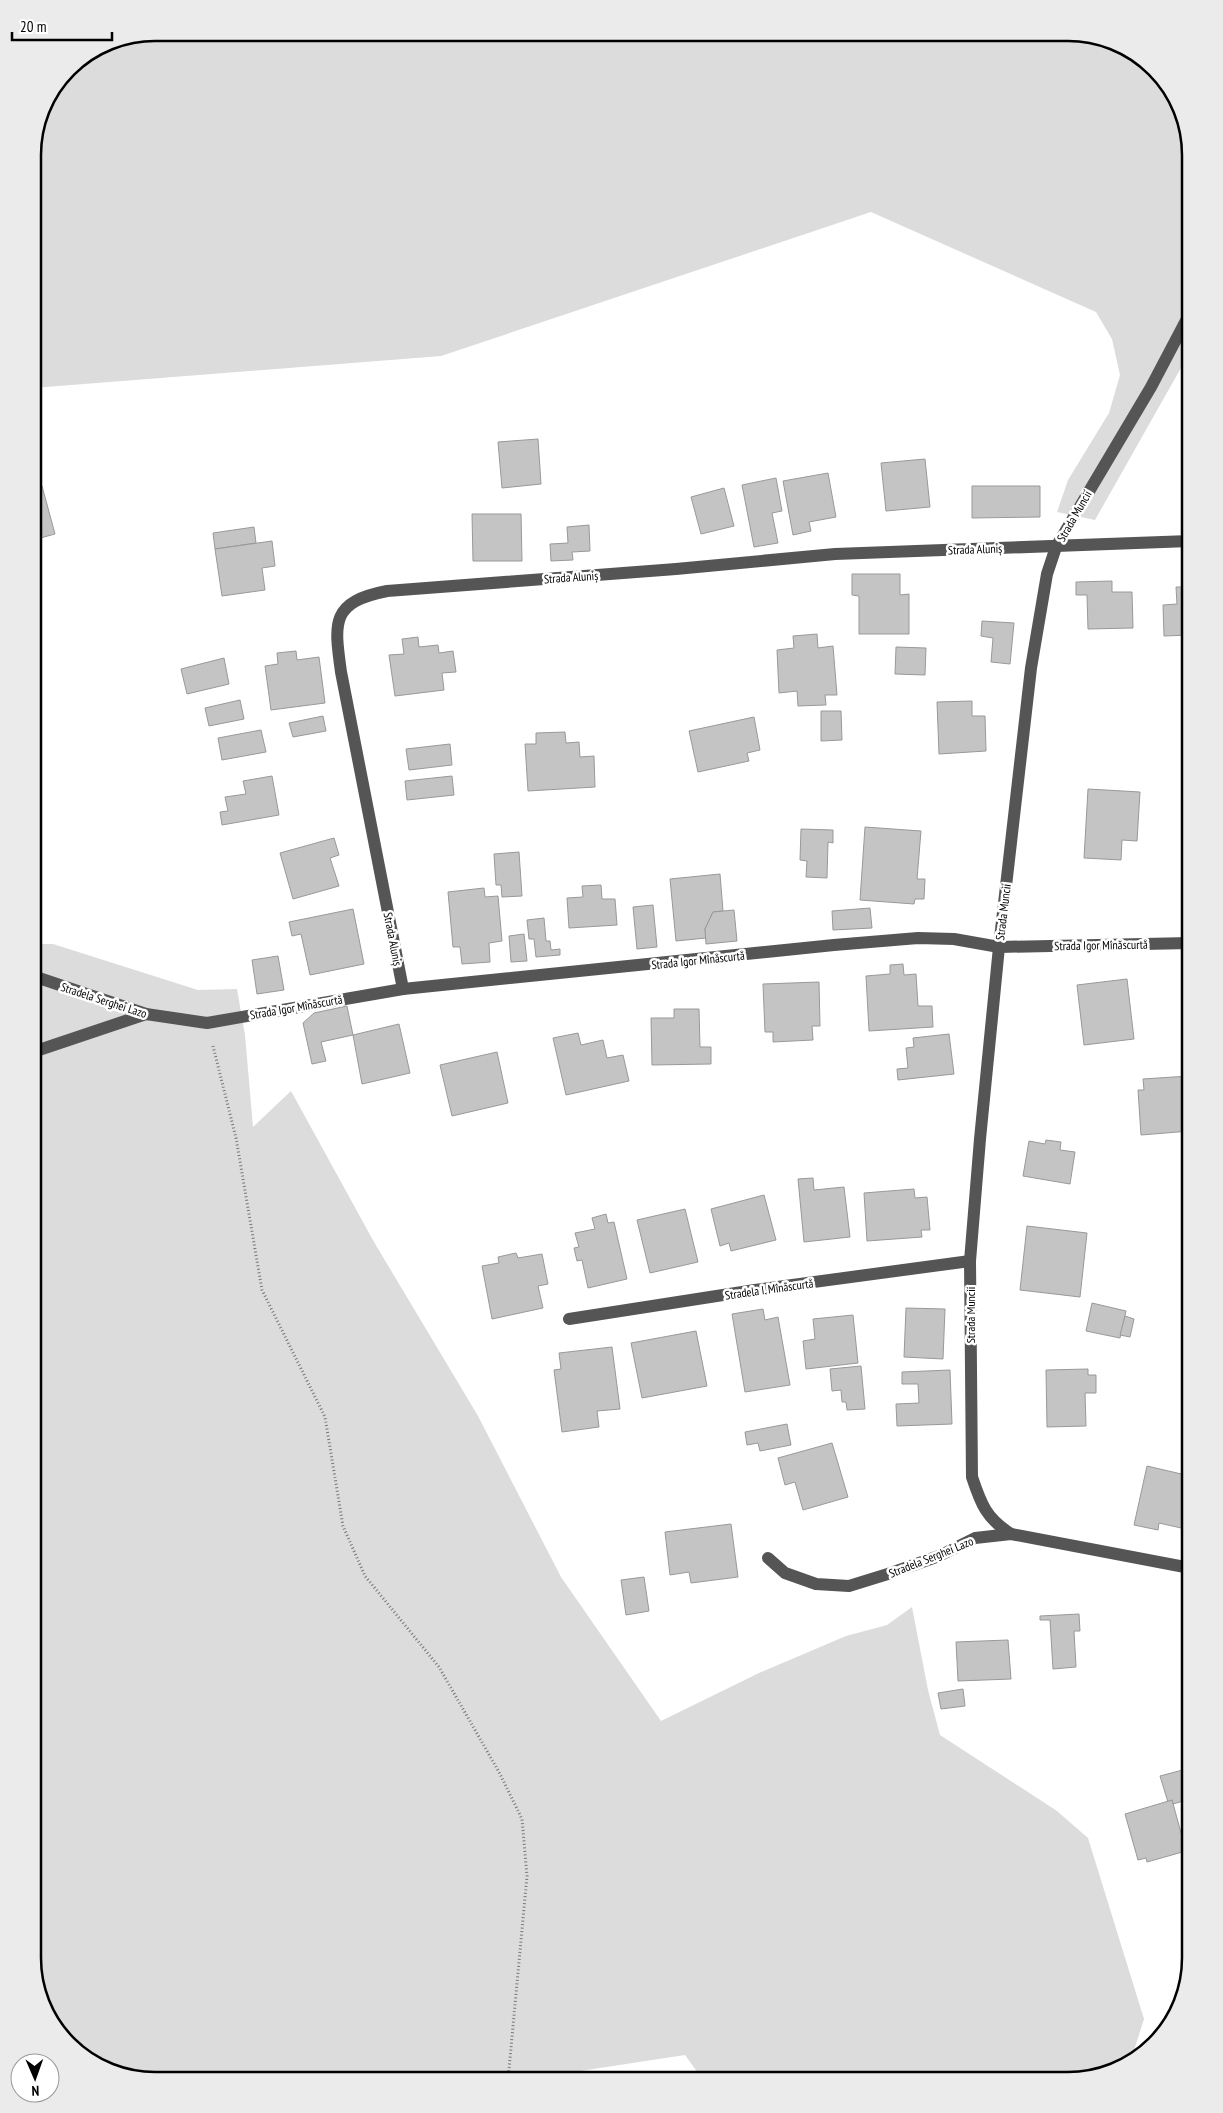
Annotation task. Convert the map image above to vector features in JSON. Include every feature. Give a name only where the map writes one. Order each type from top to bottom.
[{"type":"street","name":"Strada Muncii","points":[[1011,1534],[995,1524],[981,1505],[972,1477],[970,1261],[999,947],[1031,668],[1046,574],[1056,547],[1151,387],[1182,328]]},
{"type":"street","name":"Strada Aluniș","points":[[403,989],[341,672],[337,641],[340,616],[349,604],[364,595],[387,590],[676,569],[835,554],[1056,547],[1182,540]]},
{"type":"street","name":"Strada Igor Mînăscurtă","points":[[207,1022],[403,989],[918,938],[954,939],[999,947],[1182,943]]},
{"type":"street","name":"Stradela Serghei Lazo","points":[[41,979],[146,1014],[207,1022]]},
{"type":"street","points":[[41,1049],[146,1014]]},
{"type":"street","name":"Stradela I. Mînăscurtă","points":[[569,1319],[756,1290],[970,1261]]},
{"type":"street","name":"Stradela Serghei Lazo","points":[[768,1558],[785,1573],[816,1584],[848,1586],[931,1559],[975,1538],[1011,1534],[1182,1566]]},
{"type":"path","points":[[207,1022],[236,1138],[262,1290],[325,1417],[343,1526],[365,1576],[438,1668],[498,1772],[522,1819],[527,1876],[509,2072]]},
{"type":"shaded area","points":[[155,41],[1075,41],[1104,47],[1131,60],[1163,92],[1176,119],[1182,148],[1182,366],[1095,520],[1057,512],[1068,480],[1109,413],[1120,375],[1112,339],[1096,312],[871,212],[441,356],[41,387],[41,148],[45,126],[60,92],[92,60],[119,47]]},
{"type":"shaded area","points":[[41,944],[53,944],[198,990],[237,989],[245,1035],[253,1127],[291,1091],[374,1242],[478,1416],[561,1577],[661,1721],[759,1673],[846,1636],[887,1625],[912,1607],[928,1690],[940,1735],[1057,1811],[1088,1838],[1144,2019],[1134,2050],[1111,2063],[1083,2071],[697,2072],[685,2055],[574,2072],[148,2072],[119,2066],[92,2053],[60,2021],[47,1994],[41,1965]]},
{"type":"building","points":[[538,439],[541,484],[502,488],[498,442]]},
{"type":"building","points":[[925,459],[930,507],[886,511],[881,463]]},
{"type":"building","points":[[828,473],[836,517],[809,522],[811,531],[793,535],[783,481]]},
{"type":"building","points":[[776,478],[782,511],[772,513],[778,543],[754,547],[742,485]]},
{"type":"building","points":[[41,486],[55,534],[41,538]]},
{"type":"building","points":[[972,486],[1040,486],[1040,517],[972,518]]},
{"type":"building","points":[[724,488],[734,526],[701,534],[691,497]]},
{"type":"building","points":[[472,514],[521,514],[522,561],[473,561]]},
{"type":"building","points":[[589,525],[590,551],[572,552],[573,560],[551,561],[550,544],[568,543],[567,527]]},
{"type":"building","points":[[254,527],[256,543],[215,549],[213,533]]},
{"type":"building","points":[[272,541],[275,566],[262,568],[265,590],[222,596],[215,549]]},
{"type":"building","points":[[852,574],[900,574],[900,595],[909,594],[909,634],[859,634],[859,596],[852,595]]},
{"type":"building","points":[[1112,581],[1112,592],[1132,592],[1133,628],[1088,629],[1087,595],[1076,595],[1076,582]]},
{"type":"building","points":[[1176,587],[1182,587],[1182,635],[1164,636],[1163,605],[1177,604]]},
{"type":"building","points":[[982,621],[1014,623],[1010,664],[991,662],[993,638],[981,636]]},
{"type":"building","points":[[817,634],[818,648],[833,646],[837,695],[825,695],[826,705],[798,706],[797,691],[779,693],[777,650],[794,648],[793,636]]},
{"type":"building","points":[[418,637],[419,647],[438,645],[439,653],[453,651],[456,672],[442,673],[444,690],[395,696],[389,655],[404,654],[402,639]]},
{"type":"building","points":[[896,647],[926,648],[925,675],[895,674]]},
{"type":"building","points":[[296,651],[297,660],[319,657],[325,703],[271,710],[265,666],[278,664],[277,653]]},
{"type":"building","points":[[224,658],[229,684],[187,694],[181,669]]},
{"type":"building","points":[[240,700],[244,719],[209,726],[205,708]]},
{"type":"building","points":[[972,701],[972,716],[985,716],[986,751],[939,754],[937,702]]},
{"type":"building","points":[[821,711],[841,711],[842,740],[821,741]]},
{"type":"building","points":[[323,716],[326,731],[293,737],[289,723]]},
{"type":"building","points":[[754,717],[760,750],[747,753],[749,761],[698,772],[689,731]]},
{"type":"building","points":[[261,730],[266,752],[222,760],[218,738]]},
{"type":"building","points":[[565,732],[566,743],[579,742],[580,757],[594,756],[595,787],[528,791],[525,744],[536,744],[536,733]]},
{"type":"building","points":[[450,744],[452,765],[409,770],[406,749]]},
{"type":"building","points":[[272,776],[279,815],[222,825],[220,812],[228,811],[225,797],[246,794],[243,781]]},
{"type":"building","points":[[452,776],[454,795],[407,800],[405,781]]},
{"type":"building","points":[[1088,789],[1140,792],[1137,841],[1122,840],[1121,860],[1084,858]]},
{"type":"building","points":[[865,827],[921,831],[917,879],[925,879],[924,899],[915,899],[914,904],[860,900]]},
{"type":"building","points":[[801,829],[833,830],[833,843],[828,842],[827,878],[806,877],[807,861],[800,860]]},
{"type":"building","points":[[334,838],[339,855],[330,858],[339,886],[293,899],[280,853]]},
{"type":"building","points":[[519,852],[522,896],[502,897],[501,885],[496,885],[494,854]]},
{"type":"building","points":[[720,874],[723,911],[713,912],[705,929],[706,938],[676,941],[670,879]]},
{"type":"building","points":[[601,885],[602,899],[615,899],[617,925],[569,928],[567,898],[583,897],[582,886]]},
{"type":"building","points":[[484,888],[485,897],[498,896],[502,941],[489,943],[490,962],[462,964],[460,947],[453,947],[448,892]]},
{"type":"building","points":[[653,905],[657,947],[637,949],[633,907]]},
{"type":"building","points":[[870,908],[872,928],[833,930],[832,911]]},
{"type":"building","points":[[353,909],[364,964],[310,975],[301,934],[292,936],[289,922]]},
{"type":"building","points":[[734,910],[737,941],[706,944],[705,929],[713,912]]},
{"type":"building","points":[[544,918],[546,941],[550,941],[551,950],[560,949],[560,955],[536,957],[534,939],[529,939],[527,920]]},
{"type":"building","points":[[524,934],[527,961],[511,962],[509,936]]},
{"type":"building","points":[[278,956],[284,990],[257,994],[252,960]]},
{"type":"building","points":[[903,964],[904,975],[916,974],[918,1006],[932,1006],[933,1027],[869,1031],[866,976],[890,974],[890,965]]},
{"type":"building","points":[[1127,979],[1134,1039],[1084,1045],[1077,985]]},
{"type":"building","points":[[819,982],[820,1026],[812,1026],[813,1040],[773,1042],[773,1032],[765,1032],[763,984]]},
{"type":"building","points":[[347,1006],[353,1035],[321,1042],[326,1061],[312,1064],[303,1023],[314,1013]]},
{"type":"building","points":[[674,1009],[699,1009],[700,1047],[711,1047],[711,1064],[652,1065],[651,1018],[674,1018]]},
{"type":"building","points":[[399,1024],[410,1073],[362,1084],[353,1035]]},
{"type":"building","points":[[578,1033],[581,1045],[603,1040],[607,1058],[623,1055],[629,1081],[566,1095],[553,1038]]},
{"type":"building","points":[[949,1034],[954,1074],[898,1080],[897,1069],[908,1068],[906,1048],[914,1047],[913,1038]]},
{"type":"building","points":[[497,1052],[508,1103],[452,1116],[440,1065]]},
{"type":"building","points":[[1182,1076],[1182,1132],[1141,1135],[1138,1090],[1144,1090],[1143,1079]]},
{"type":"building","points":[[1046,1140],[1061,1142],[1060,1150],[1075,1152],[1070,1184],[1023,1176],[1029,1141],[1045,1144]]},
{"type":"building","points":[[813,1178],[814,1190],[844,1187],[850,1237],[804,1242],[798,1179]]},
{"type":"building","points":[[914,1189],[915,1198],[927,1197],[930,1230],[921,1230],[922,1237],[867,1241],[864,1193]]},
{"type":"building","points":[[764,1195],[776,1240],[731,1251],[729,1243],[720,1246],[711,1209]]},
{"type":"building","points":[[685,1209],[698,1262],[650,1273],[637,1220]]},
{"type":"building","points":[[606,1214],[608,1223],[614,1222],[627,1279],[588,1288],[582,1260],[577,1261],[574,1248],[579,1247],[575,1233],[595,1229],[592,1218]]},
{"type":"building","points":[[1027,1226],[1087,1233],[1080,1297],[1020,1290]]},
{"type":"building","points":[[516,1253],[518,1258],[542,1254],[548,1284],[538,1286],[543,1308],[492,1319],[482,1266],[499,1263],[498,1257]]},
{"type":"building","points":[[1092,1303],[1126,1311],[1120,1338],[1086,1331]]},
{"type":"building","points":[[906,1308],[945,1309],[943,1359],[904,1357]]},
{"type":"building","points":[[763,1309],[765,1320],[778,1317],[790,1385],[745,1392],[732,1314]]},
{"type":"building","points":[[853,1315],[858,1363],[806,1369],[803,1341],[815,1339],[813,1319]]},
{"type":"building","points":[[1125,1316],[1134,1319],[1130,1337],[1120,1335]]},
{"type":"building","points":[[696,1331],[707,1386],[642,1398],[631,1343]]},
{"type":"building","points":[[612,1347],[620,1409],[597,1411],[599,1427],[562,1432],[554,1370],[561,1369],[559,1353]]},
{"type":"building","points":[[861,1366],[865,1409],[847,1410],[846,1402],[842,1402],[841,1390],[832,1391],[830,1369]]},
{"type":"building","points":[[1088,1369],[1088,1375],[1096,1375],[1096,1393],[1085,1393],[1086,1426],[1047,1427],[1046,1370]]},
{"type":"building","points":[[950,1370],[952,1424],[897,1426],[896,1404],[919,1403],[918,1384],[902,1384],[902,1372]]},
{"type":"building","points":[[787,1424],[791,1445],[760,1451],[758,1443],[747,1445],[745,1432]]},
{"type":"building","points":[[832,1443],[848,1497],[803,1510],[795,1482],[785,1485],[778,1458]]},
{"type":"building","points":[[1147,1466],[1182,1474],[1182,1528],[1159,1523],[1158,1530],[1134,1525]]},
{"type":"building","points":[[731,1524],[738,1577],[691,1583],[689,1572],[670,1575],[665,1532]]},
{"type":"building","points":[[644,1577],[649,1611],[626,1615],[621,1580]]},
{"type":"building","points":[[1079,1614],[1080,1631],[1074,1631],[1076,1667],[1053,1669],[1050,1620],[1040,1620],[1040,1616]]},
{"type":"building","points":[[1008,1640],[1011,1679],[958,1681],[956,1642]]},
{"type":"building","points":[[963,1689],[965,1706],[941,1709],[938,1693]]},
{"type":"building","points":[[1182,1770],[1182,1801],[1173,1804],[1172,1800],[1168,1802],[1160,1776]]},
{"type":"building","points":[[1172,1800],[1182,1836],[1182,1852],[1147,1862],[1146,1858],[1138,1860],[1125,1814]]}]
